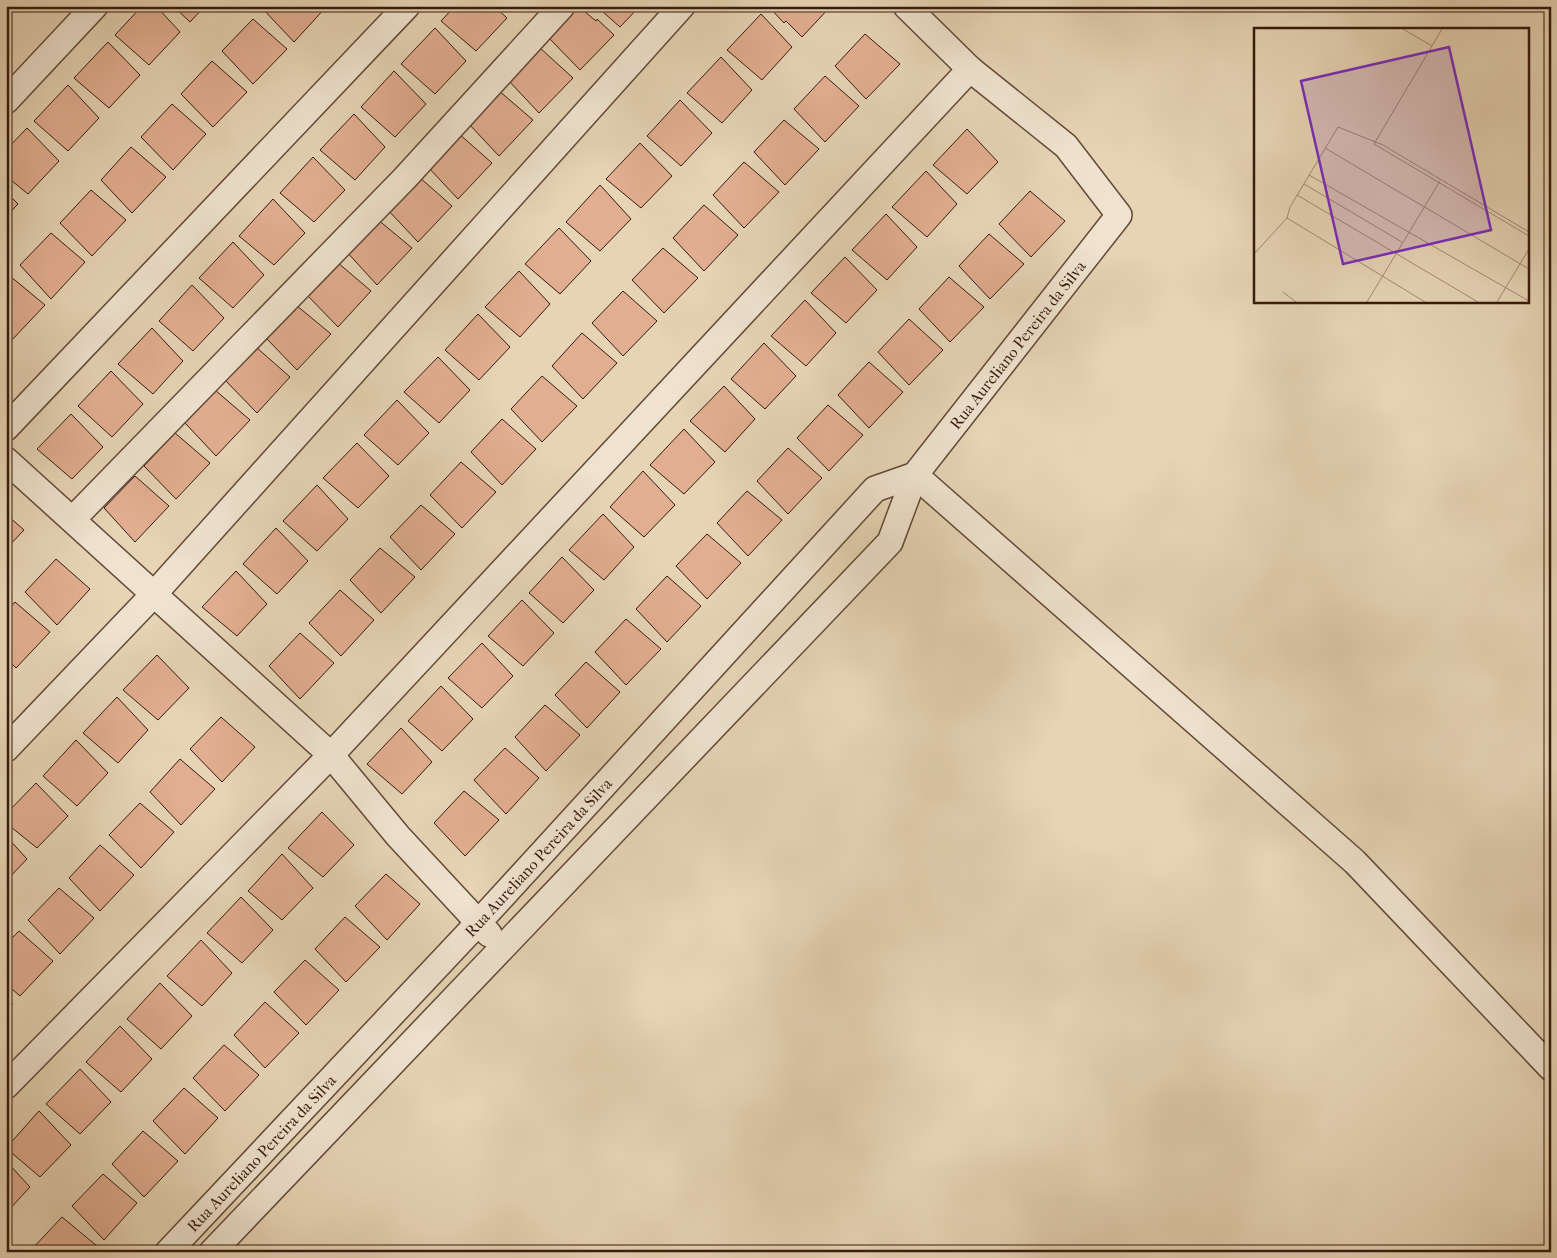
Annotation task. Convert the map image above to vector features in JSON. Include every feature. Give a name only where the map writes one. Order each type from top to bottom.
[{"type":"street","points":[[6,101],[95,6]]},
{"type":"street","points":[[6,428],[407,6]]},
{"type":"street","points":[[73,520],[405,178],[562,6]]},
{"type":"street","points":[[6,749],[155,593],[682,6]]},
{"type":"street","points":[[6,1086],[330,755],[970,70],[906,6]]},
{"type":"street","name":"Rua Aureliano Pereira da Silva","points":[[212,1252],[890,542],[915,475],[1119,215],[1066,146],[970,70]]},
{"type":"street","points":[[6,460],[155,593],[330,755],[398,836],[503,949]]},
{"type":"street","points":[[915,475],[1355,862],[1551,1068]]},
{"type":"street","name":"Rua Aureliano Pereira da Silva","points":[[168,1252],[478,923],[875,489],[915,475]]},
{"type":"building","points":[[142,6],[156,6],[180,32],[149,65],[115,35]]},
{"type":"building","points":[[173,6],[205,6],[190,22]]},
{"type":"building","points":[[264,6],[327,6],[294,42],[262,8]]},
{"type":"building","points":[[455,6],[494,6],[507,18],[476,51],[441,21]]},
{"type":"building","points":[[578,6],[596,21],[597,19],[614,35],[580,70],[548,37]]},
{"type":"building","points":[[601,6],[640,6],[620,27],[603,12],[605,10]]},
{"type":"building","points":[[768,6],[831,6],[802,37],[786,21],[784,23]]},
{"type":"building","points":[[761,14],[792,47],[762,80],[727,50]]},
{"type":"building","points":[[253,19],[287,49],[253,84],[222,51]]},
{"type":"building","points":[[435,28],[466,61],[435,94],[401,64]]},
{"type":"building","points":[[865,34],[900,64],[866,99],[835,66]]},
{"type":"building","points":[[108,42],[140,75],[109,108],[74,78]]},
{"type":"building","points":[[539,47],[573,78],[539,113],[508,80]]},
{"type":"building","points":[[721,57],[752,90],[722,123],[687,93]]},
{"type":"building","points":[[212,61],[247,92],[213,127],[181,94]]},
{"type":"building","points":[[394,71],[426,104],[395,137],[361,107]]},
{"type":"building","points":[[825,76],[859,106],[825,142],[794,109]]},
{"type":"building","points":[[68,85],[99,118],[68,151],[34,121]]},
{"type":"building","points":[[498,90],[533,120],[499,156],[468,123]]},
{"type":"building","points":[[680,100],[712,133],[681,166],[647,136]]},
{"type":"building","points":[[172,104],[206,134],[173,170],[141,137]]},
{"type":"building","points":[[354,114],[385,147],[355,180],[320,150]]},
{"type":"building","points":[[784,120],[819,149],[785,185],[754,152]]},
{"type":"building","points":[[27,128],[59,161],[28,194],[6,176],[6,150]]},
{"type":"building","points":[[967,129],[998,162],[967,194],[933,165]]},
{"type":"building","points":[[458,133],[492,163],[458,199],[427,166]]},
{"type":"building","points":[[640,143],[672,176],[641,208],[606,179]]},
{"type":"building","points":[[131,147],[166,177],[132,213],[101,180]]},
{"type":"building","points":[[313,157],[345,190],[314,222],[280,193]]},
{"type":"building","points":[[744,162],[779,192],[744,228],[713,195]]},
{"type":"building","points":[[926,171],[957,204],[927,237],[892,207]]},
{"type":"building","points":[[418,176],[452,206],[418,242],[387,209]]},
{"type":"building","points":[[600,185],[631,219],[600,251],[566,222]]},
{"type":"building","points":[[91,190],[126,220],[92,256],[60,223]]},
{"type":"building","points":[[1030,191],[1065,221],[1031,257],[999,224]]},
{"type":"building","points":[[6,192],[18,204],[6,217]]},
{"type":"building","points":[[273,199],[305,233],[274,265],[239,236]]},
{"type":"building","points":[[704,205],[738,235],[704,271],[673,238]]},
{"type":"building","points":[[886,214],[917,247],[887,280],[852,250]]},
{"type":"building","points":[[377,219],[412,248],[377,285],[346,251]]},
{"type":"building","points":[[559,228],[591,261],[560,294],[525,264]]},
{"type":"building","points":[[51,233],[85,262],[51,299],[20,265]]},
{"type":"building","points":[[989,234],[1024,264],[990,299],[959,266]]},
{"type":"building","points":[[233,242],[264,275],[233,308],[199,278]]},
{"type":"building","points":[[663,248],[698,278],[664,313],[632,280]]},
{"type":"building","points":[[845,257],[877,290],[846,323],[811,293]]},
{"type":"building","points":[[337,262],[371,291],[338,327],[306,294]]},
{"type":"building","points":[[519,271],[550,304],[520,337],[485,307]]},
{"type":"building","points":[[10,276],[45,305],[11,341],[6,337],[6,280]]},
{"type":"building","points":[[949,277],[984,307],[950,342],[919,309]]},
{"type":"building","points":[[192,285],[224,318],[193,351],[159,321]]},
{"type":"building","points":[[623,291],[657,321],[623,356],[592,323]]},
{"type":"building","points":[[805,300],[836,333],[806,366],[771,336]]},
{"type":"building","points":[[296,305],[331,334],[297,370],[265,337]]},
{"type":"building","points":[[478,314],[510,347],[479,380],[445,350]]},
{"type":"building","points":[[909,319],[943,350],[909,385],[878,352]]},
{"type":"building","points":[[152,328],[183,361],[153,394],[118,364]]},
{"type":"building","points":[[582,333],[617,363],[583,399],[552,366]]},
{"type":"building","points":[[764,343],[796,376],[765,409],[731,379]]},
{"type":"building","points":[[256,347],[290,377],[257,413],[225,380]]},
{"type":"building","points":[[438,357],[470,390],[439,423],[404,392]]},
{"type":"building","points":[[869,362],[903,392],[869,428],[838,395]]},
{"type":"building","points":[[111,371],[143,404],[112,437],[78,406]]},
{"type":"building","points":[[542,376],[577,406],[542,442],[511,409]]},
{"type":"building","points":[[724,386],[755,419],[725,452],[690,421]]},
{"type":"building","points":[[215,390],[250,420],[216,456],[185,423]]},
{"type":"building","points":[[397,400],[429,433],[398,465],[364,435]]},
{"type":"building","points":[[828,405],[863,435],[829,471],[797,438]]},
{"type":"building","points":[[71,414],[103,447],[72,479],[37,449]]},
{"type":"building","points":[[502,419],[536,449],[502,485],[471,452]]},
{"type":"building","points":[[684,429],[715,462],[684,494],[650,465]]},
{"type":"building","points":[[175,433],[210,463],[176,499],[144,466]]},
{"type":"building","points":[[357,443],[389,476],[358,508],[323,478]]},
{"type":"building","points":[[788,448],[822,478],[788,514],[757,481]]},
{"type":"building","points":[[461,462],[496,492],[462,528],[430,495]]},
{"type":"building","points":[[643,471],[675,505],[644,537],[610,507]]},
{"type":"building","points":[[135,476],[169,506],[135,542],[104,508]]},
{"type":"building","points":[[317,485],[348,519],[317,551],[283,521]]},
{"type":"building","points":[[747,491],[782,520],[748,556],[717,523]]},
{"type":"building","points":[[421,505],[455,534],[421,570],[390,537]]},
{"type":"building","points":[[6,511],[9,513],[7,515],[24,530],[6,549]]},
{"type":"building","points":[[603,514],[634,547],[604,580],[569,550]]},
{"type":"building","points":[[276,528],[308,561],[277,594],[243,564]]},
{"type":"building","points":[[707,534],[741,563],[707,599],[676,566]]},
{"type":"building","points":[[380,548],[415,577],[381,613],[350,580]]},
{"type":"building","points":[[562,557],[594,590],[563,623],[529,593]]},
{"type":"building","points":[[56,559],[90,589],[57,625],[25,592]]},
{"type":"building","points":[[236,571],[267,604],[237,636],[202,607]]},
{"type":"building","points":[[667,576],[701,606],[667,642],[636,609]]},
{"type":"building","points":[[340,590],[374,620],[341,656],[309,623]]},
{"type":"building","points":[[522,600],[554,633],[523,666],[488,636]]},
{"type":"building","points":[[15,602],[50,632],[16,668],[6,658],[6,612]]},
{"type":"building","points":[[626,619],[661,649],[626,685],[595,652]]},
{"type":"building","points":[[300,633],[334,663],[300,699],[269,666]]},
{"type":"building","points":[[482,643],[513,676],[482,708],[448,678]]},
{"type":"building","points":[[157,655],[189,688],[158,720],[123,690]]},
{"type":"building","points":[[586,662],[620,692],[587,728],[555,695]]},
{"type":"building","points":[[441,686],[473,719],[442,751],[408,721]]},
{"type":"building","points":[[117,697],[148,730],[118,763],[83,733]]},
{"type":"building","points":[[545,705],[580,735],[546,771],[515,737]]},
{"type":"building","points":[[221,717],[255,747],[222,782],[190,749]]},
{"type":"building","points":[[401,728],[432,762],[402,794],[367,764]]},
{"type":"building","points":[[76,740],[108,773],[77,806],[43,776]]},
{"type":"building","points":[[505,748],[539,778],[506,814],[474,780]]},
{"type":"building","points":[[180,759],[215,789],[181,825],[150,792]]},
{"type":"building","points":[[36,783],[68,816],[37,848],[6,823],[6,814]]},
{"type":"building","points":[[464,791],[499,820],[465,856],[434,823]]},
{"type":"building","points":[[140,803],[174,832],[141,868],[109,835]]},
{"type":"building","points":[[322,812],[354,845],[323,877],[288,848]]},
{"type":"building","points":[[6,836],[27,859],[6,881]]},
{"type":"building","points":[[100,845],[134,875],[100,911],[69,878]]},
{"type":"building","points":[[282,854],[313,888],[282,920],[248,891]]},
{"type":"building","points":[[386,874],[420,904],[387,940],[355,906]]},
{"type":"building","points":[[59,888],[94,918],[60,954],[28,920]]},
{"type":"building","points":[[241,897],[273,930],[242,963],[207,933]]},
{"type":"building","points":[[345,917],[380,947],[346,982],[315,949]]},
{"type":"building","points":[[19,931],[53,961],[20,996],[6,984],[6,944]]},
{"type":"building","points":[[201,940],[232,973],[202,1006],[167,976]]},
{"type":"building","points":[[305,960],[339,990],[306,1025],[274,992]]},
{"type":"building","points":[[160,983],[192,1016],[161,1049],[127,1019]]},
{"type":"building","points":[[6,997],[13,1004],[6,1011]]},
{"type":"building","points":[[265,1002],[299,1033],[265,1068],[234,1035]]},
{"type":"building","points":[[120,1026],[152,1059],[121,1092],[86,1062]]},
{"type":"building","points":[[224,1045],[259,1075],[225,1111],[193,1078]]},
{"type":"building","points":[[80,1069],[111,1102],[80,1134],[46,1104]]},
{"type":"building","points":[[184,1088],[218,1118],[185,1154],[153,1121]]},
{"type":"building","points":[[39,1111],[71,1145],[40,1177],[6,1148]]},
{"type":"building","points":[[143,1131],[178,1161],[144,1197],[112,1164]]},
{"type":"building","points":[[6,1161],[30,1187],[6,1213]]},
{"type":"building","points":[[103,1174],[137,1203],[104,1240],[72,1206]]},
{"type":"building","points":[[62,1217],[97,1246],[92,1252],[34,1252],[32,1249]]}]
